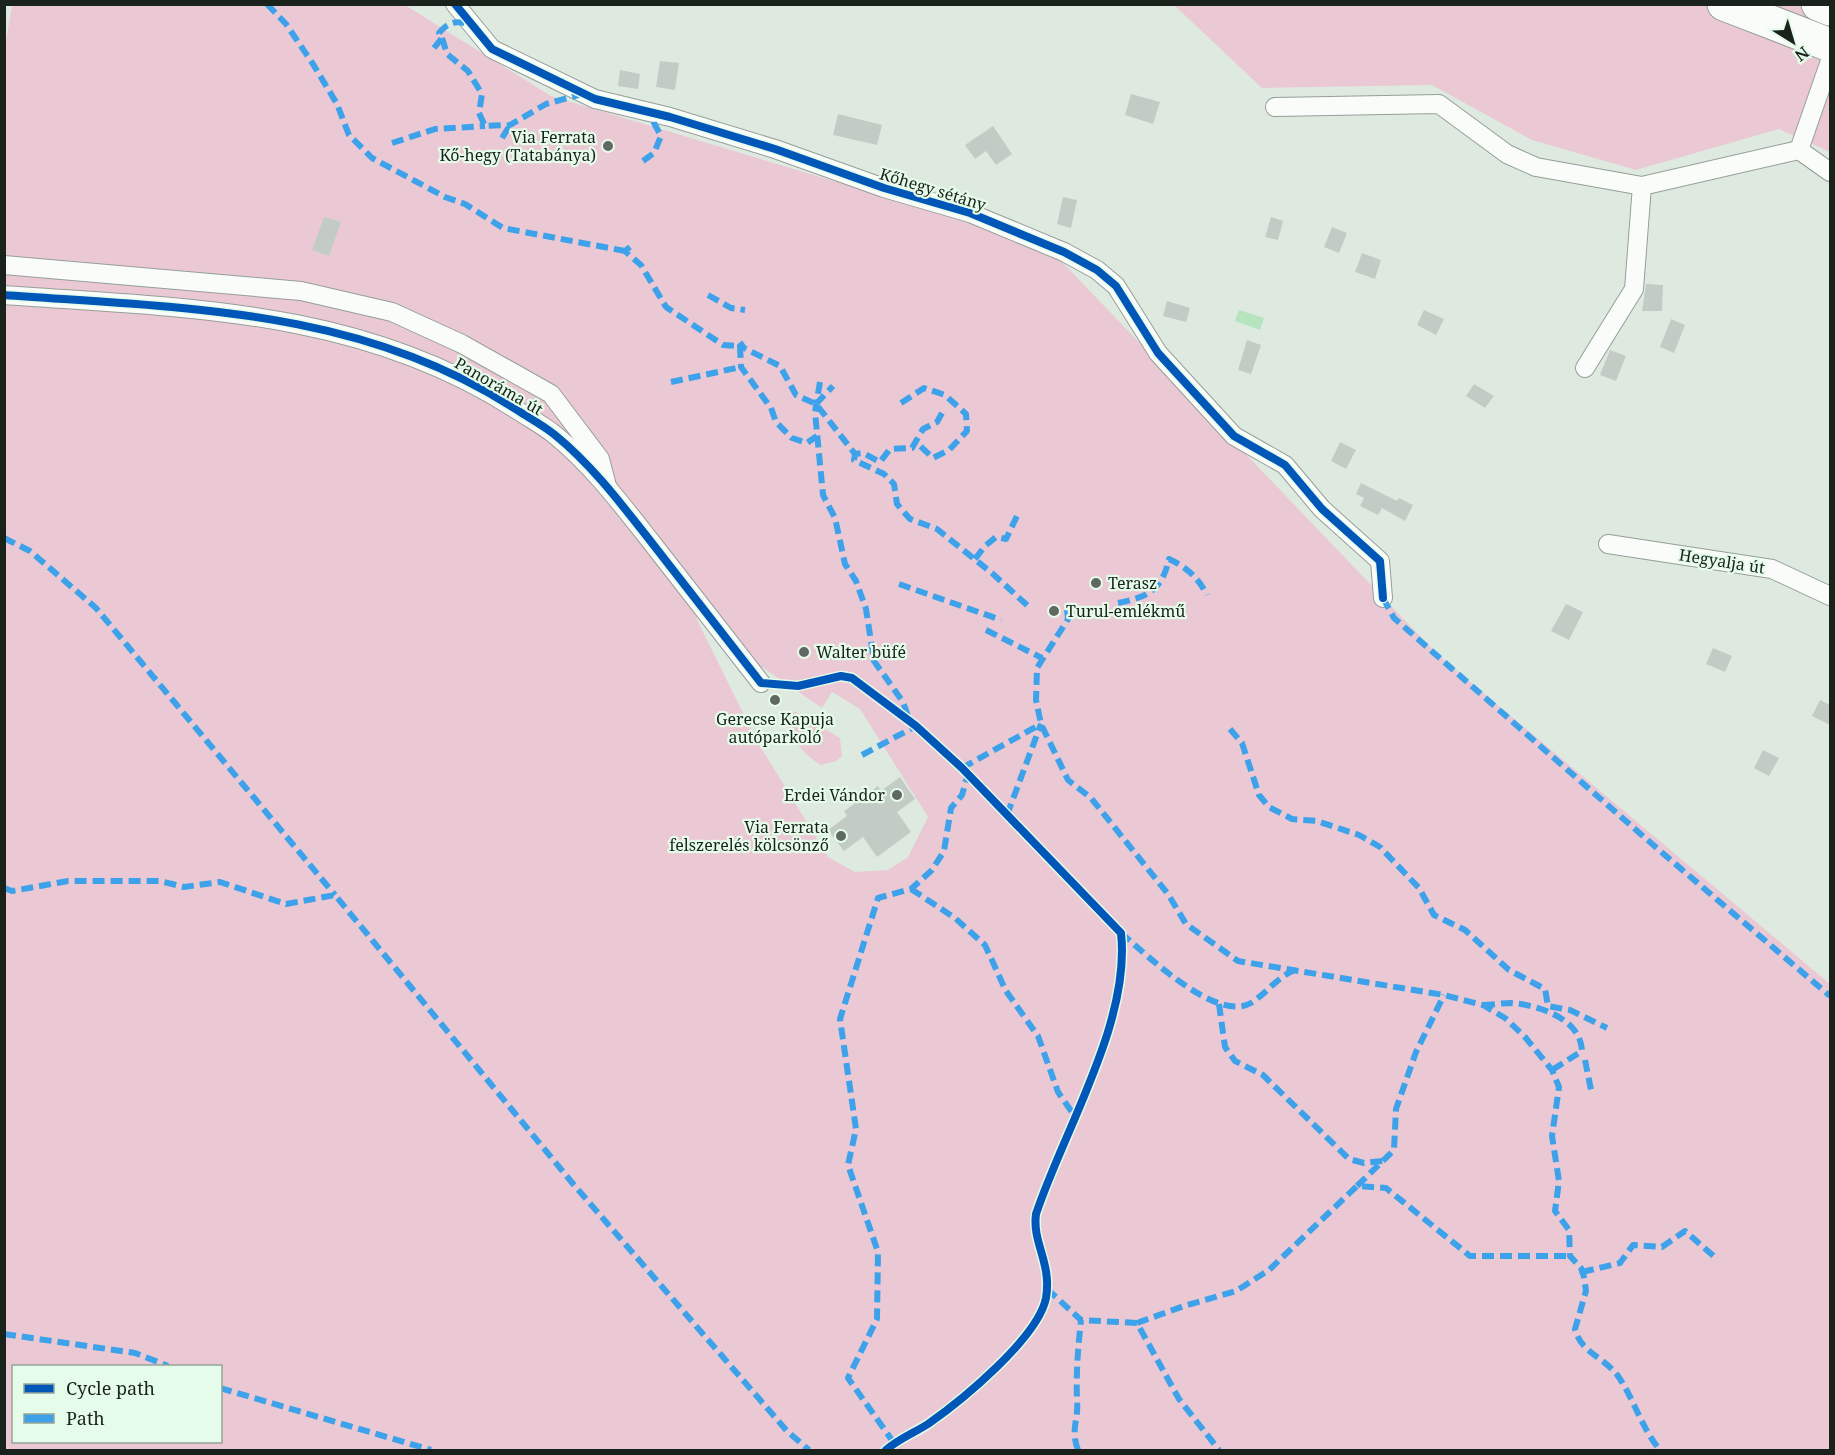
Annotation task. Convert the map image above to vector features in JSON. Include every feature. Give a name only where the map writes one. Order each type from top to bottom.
[{"type":"highway","points":[[1724,4],[1830,45]]},
{"type":"highway","points":[[1818,4],[1830,9]]},
{"type":"street","name":"Kőhegy sétány","points":[[455,4],[492,49],[595,99],[670,117],[754,142],[884,188],[970,213],[1064,252],[1097,270],[1116,286],[1158,353],[1234,436],[1285,465],[1322,509],[1380,561],[1383,598]]},
{"type":"street","points":[[1799,150],[1830,61]]},
{"type":"street","points":[[1275,107],[1439,104],[1507,154],[1536,166],[1642,186],[1799,150],[1830,172]]},
{"type":"street","points":[[1585,368],[1634,289],[1642,186]]},
{"type":"street","name":"Panoráma út","points":[[4,266],[301,291],[392,312],[462,344],[551,394],[600,459],[607,486]]},
{"type":"street","name":"Panoráma út","points":[[4,295],[212,310],[285,320],[351,337],[432,364],[491,393],[555,435],[607,486],[761,683]]},
{"type":"street","name":"Hegyalja út","points":[[1608,544],[1772,568],[1830,596]]},
{"type":"shaded area","points":[[12,5],[405,5],[551,96],[1046,245],[1437,654],[1830,984],[1830,1450],[5,1450],[4,53]],"holes":[[[714,606],[759,665],[822,708],[832,692],[860,709],[928,817],[908,857],[888,870],[855,872],[828,857],[757,741],[696,618]]]},
{"type":"shaded area","points":[[1174,5],[1830,5],[1830,152],[1779,129],[1636,170],[1532,140],[1432,85],[1262,88]]},
{"type":"shaded area","points":[[1239,310],[1264,318],[1260,330],[1235,321]]},
{"type":"shaded area","points":[[794,711],[840,738],[842,756],[836,761],[821,765],[809,756],[793,737],[787,723],[785,715]]},
{"type":"building","points":[[660,61],[679,63],[675,90],[656,87]]},
{"type":"building","points":[[620,70],[640,74],[638,89],[618,86]]},
{"type":"building","points":[[1131,94],[1160,102],[1153,124],[1125,115]]},
{"type":"building","points":[[838,114],[882,125],[877,145],[833,135]]},
{"type":"building","points":[[993,126],[1012,154],[996,165],[986,151],[975,159],[965,145]]},
{"type":"building","points":[[1063,197],[1077,200],[1071,228],[1057,224]]},
{"type":"building","points":[[324,217],[341,222],[329,256],[312,250]]},
{"type":"building","points":[[1271,217],[1283,221],[1278,240],[1265,237]]},
{"type":"building","points":[[1332,227],[1347,233],[1339,253],[1324,247]]},
{"type":"building","points":[[1362,253],[1381,260],[1375,279],[1355,272]]},
{"type":"building","points":[[1646,284],[1663,285],[1662,311],[1642,311]]},
{"type":"building","points":[[1167,301],[1190,308],[1186,322],[1163,316]]},
{"type":"building","points":[[1424,310],[1444,319],[1436,335],[1417,325]]},
{"type":"building","points":[[1671,319],[1685,325],[1674,353],[1660,347]]},
{"type":"building","points":[[1247,340],[1261,345],[1251,374],[1238,370]]},
{"type":"building","points":[[1610,350],[1626,356],[1616,381],[1600,375]]},
{"type":"building","points":[[1474,384],[1494,396],[1485,408],[1466,396]]},
{"type":"building","points":[[1340,442],[1356,450],[1346,469],[1331,461]]},
{"type":"building","points":[[1361,483],[1397,501],[1399,498],[1413,505],[1405,521],[1382,508],[1378,515],[1360,506],[1364,498],[1356,494]]},
{"type":"building","points":[[1566,604],[1583,612],[1569,640],[1551,631]]},
{"type":"building","points":[[1713,648],[1732,656],[1725,672],[1706,664]]},
{"type":"building","points":[[1820,700],[1830,705],[1830,725],[1812,716]]},
{"type":"building","points":[[1763,750],[1779,758],[1769,776],[1754,768]]},
{"type":"building","points":[[900,777],[915,799],[897,812],[911,832],[877,857],[863,837],[844,851],[828,830],[847,816],[844,811],[854,804],[851,800],[862,792],[865,796],[878,786],[881,791]]},
{"type":"marked path","points":[[267,4],[286,24],[313,64],[337,104],[349,135],[372,158],[445,197],[465,204],[503,228],[625,251]]},
{"type":"marked path","points":[[434,48],[442,38],[439,33],[446,26],[457,22],[471,25]]},
{"type":"marked path","points":[[442,38],[447,54],[468,71],[482,94],[479,113],[485,126],[510,125],[546,104],[582,94]]},
{"type":"marked path","points":[[643,161],[654,153],[661,136],[654,123],[654,113]]},
{"type":"marked path","points":[[502,138],[510,125]]},
{"type":"marked path","points":[[392,143],[435,129],[485,126]]},
{"type":"marked path","points":[[630,247],[625,251],[641,265],[666,307],[723,345],[740,346],[741,367],[771,408],[776,422],[792,438],[807,443],[817,436]]},
{"type":"marked path","points":[[708,295],[731,308],[745,310]]},
{"type":"marked path","points":[[744,343],[740,346],[780,366],[796,395],[816,404],[855,454]]},
{"type":"marked path","points":[[671,382],[741,367]]},
{"type":"marked path","points":[[820,382],[815,412],[823,495],[835,518],[845,564],[856,581],[866,609],[874,661],[903,702],[909,719]]},
{"type":"marked path","points":[[816,404],[833,386]]},
{"type":"marked path","points":[[901,403],[924,388],[945,395],[966,414],[967,431],[949,450],[933,458],[916,442]]},
{"type":"marked path","points":[[942,413],[937,422],[923,429],[912,448],[890,449],[880,462],[863,453],[855,454],[854,460],[884,474],[894,484],[897,504],[910,519],[937,529],[993,574],[1028,606]]},
{"type":"marked path","points":[[975,559],[996,537],[1006,539],[1017,516]]},
{"type":"marked path","points":[[4,538],[30,551],[96,608],[335,895]]},
{"type":"marked path","points":[[1118,603],[1145,595],[1158,585],[1169,559],[1191,573],[1207,595]]},
{"type":"marked path","points":[[899,584],[1001,620]]},
{"type":"marked path","points":[[1383,598],[1394,618],[1830,996]]},
{"type":"marked path","points":[[1067,610],[1068,619],[1037,668],[1036,700],[1041,724],[1068,780],[1091,798],[1168,894],[1186,924],[1238,961],[1444,995],[1483,1005],[1505,1018],[1525,1037],[1552,1070],[1559,1087],[1552,1136],[1559,1181],[1555,1211],[1569,1230],[1570,1256],[1581,1268],[1586,1291],[1575,1329],[1582,1344],[1618,1376],[1648,1433],[1660,1450]]},
{"type":"marked path","points":[[986,630],[1042,658]]},
{"type":"marked path","points":[[962,768],[1041,724]]},
{"type":"marked path","points":[[1007,815],[1041,724]]},
{"type":"marked path","points":[[862,755],[916,726]]},
{"type":"marked path","points":[[1230,729],[1242,743],[1259,795],[1269,807],[1292,819],[1317,821],[1359,835],[1380,847],[1419,888],[1434,915],[1465,930],[1509,970],[1545,989],[1548,1006],[1570,1010],[1607,1028]]},
{"type":"marked path","points":[[894,1443],[848,1378],[877,1319],[878,1252],[848,1165],[856,1129],[840,1019],[878,898],[911,889],[932,870],[944,851],[951,808],[962,795],[968,774]]},
{"type":"marked path","points":[[4,888],[12,891],[68,881],[160,881],[184,887],[220,882],[286,904],[335,895],[574,1185],[787,1431],[809,1450]]},
{"type":"marked path","points":[[911,889],[955,918],[985,945],[1006,991],[1038,1036],[1058,1092],[1074,1115],[1072,1121]]},
{"type":"marked path","points":[[1121,933],[1182,983],[1201,995],[1236,1007],[1251,1003],[1295,970]]},
{"type":"marked path","points":[[1357,1186],[1394,1150],[1396,1109],[1416,1052],[1444,995]]},
{"type":"marked path","points":[[1219,1004],[1225,1047],[1235,1061],[1263,1075],[1349,1159],[1364,1163],[1383,1161]]},
{"type":"marked path","points":[[1483,1005],[1522,1004],[1546,1011],[1566,1022],[1580,1040],[1582,1051],[1552,1070]]},
{"type":"marked path","points":[[1585,1060],[1591,1090]]},
{"type":"marked path","points":[[1137,1323],[1236,1291],[1269,1270],[1357,1186],[1386,1188],[1470,1256],[1570,1256]]},
{"type":"marked path","points":[[1582,1272],[1620,1263],[1633,1245],[1662,1247],[1685,1231],[1717,1259]]},
{"type":"marked path","points":[[1047,1289],[1081,1320],[1137,1323],[1179,1399],[1219,1450]]},
{"type":"marked path","points":[[1078,1450],[1075,1430],[1081,1320]]},
{"type":"marked path","points":[[4,1334],[135,1353],[165,1365]]},
{"type":"marked path","points":[[222,1389],[431,1450]]},
{"type":"cycle path","points":[[455,4],[492,49],[595,99],[670,117],[775,149],[884,188],[970,213],[1064,252],[1097,270],[1116,286],[1158,353],[1234,436],[1285,465],[1322,509],[1380,561],[1383,598]]},
{"type":"cycle path","points":[[4,295],[138,304],[269,319],[333,332],[396,351],[458,376],[541,425],[569,447],[594,472],[761,683],[798,686],[841,676],[852,678],[916,726],[962,768],[1121,933],[1121,967],[1116,1002],[1106,1038],[1036,1214],[1037,1234],[1047,1286],[1046,1298],[1040,1314],[1014,1349],[978,1385],[928,1424],[886,1450]]},
{"type":"place","name":"Via Ferrata Kő-hegy (Tatabánya)","points":[[608,146]]},
{"type":"place","name":"Terasz","points":[[1096,583]]},
{"type":"place","name":"Turul-emlékmű","points":[[1054,611]]},
{"type":"place","name":"Walter büfé","points":[[804,652]]},
{"type":"place","name":"Gerecse Kapuja autóparkoló","points":[[775,700]]},
{"type":"place","name":"Erdei Vándor","points":[[897,795]]},
{"type":"place","name":"Via Ferrata felszerelés kölcsönző","points":[[841,836]]}]
